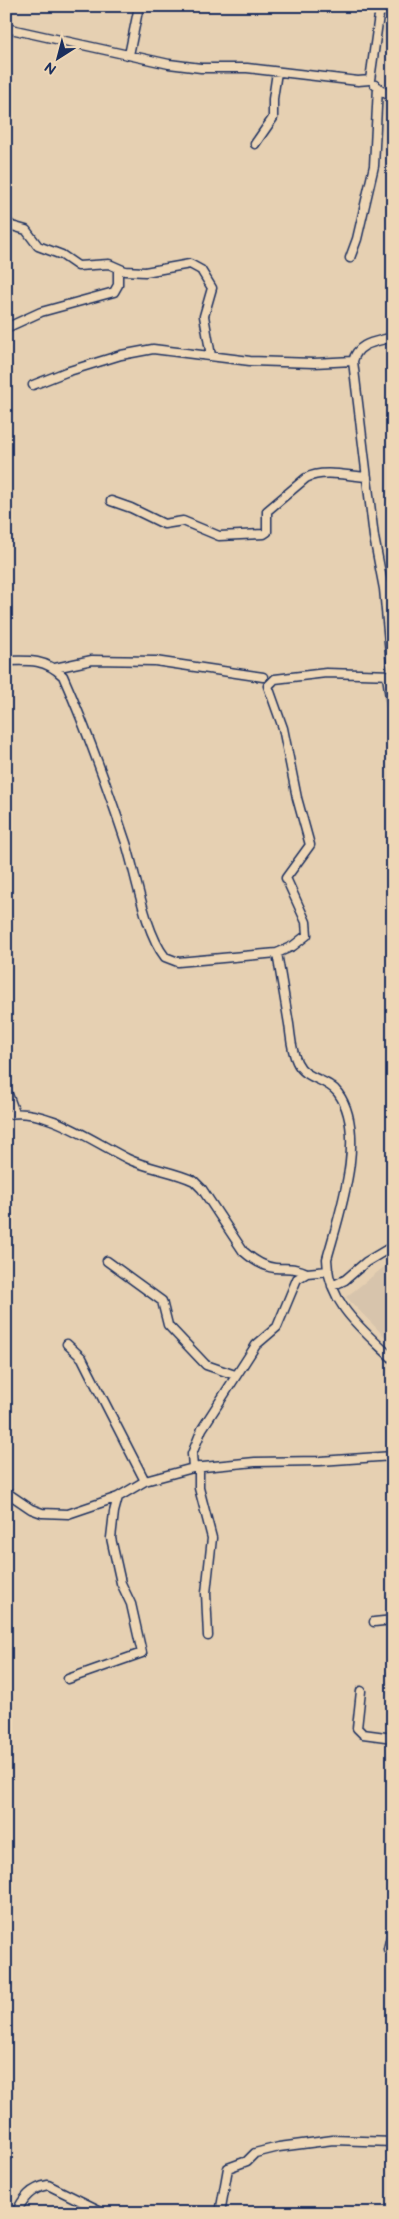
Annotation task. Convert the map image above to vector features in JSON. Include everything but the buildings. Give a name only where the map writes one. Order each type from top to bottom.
[{"type":"street","points":[[6,13],[8,6]]},
{"type":"street","points":[[129,55],[139,6]]},
{"type":"street","points":[[370,80],[380,7],[393,10]]},
{"type":"street","points":[[6,28],[191,67],[247,68],[349,82],[370,80],[393,99]]},
{"type":"street","points":[[256,144],[272,121],[277,72]]},
{"type":"street","points":[[350,258],[357,239],[374,166],[378,87]]},
{"type":"street","points":[[6,221],[12,226],[26,230],[38,246],[62,256],[75,265],[109,264],[125,271],[145,272],[190,264],[201,270],[212,288],[204,316],[211,356]]},
{"type":"street","points":[[6,328],[41,312],[114,292],[118,289],[118,268]]},
{"type":"street","points":[[393,337],[365,345],[357,351],[353,361],[374,536],[384,588],[393,719]]},
{"type":"street","points":[[33,385],[66,372],[140,351],[158,349],[240,360],[314,363],[353,361]]},
{"type":"street","points":[[112,501],[164,524],[183,521],[219,536],[264,534],[267,532],[267,510],[312,474],[367,477]]},
{"type":"street","points":[[384,588],[393,592]]},
{"type":"street","points":[[56,668],[92,660],[155,661],[263,677]]},
{"type":"street","points":[[6,661],[40,661],[56,668],[63,676],[100,768],[126,844],[152,931],[162,952],[171,960],[178,962],[277,953],[293,946],[307,935],[306,922],[286,878],[307,852],[310,841],[297,798],[283,728],[268,686],[275,679],[291,679],[310,675],[391,675]]},
{"type":"street","points":[[277,953],[296,1061],[308,1076],[337,1091],[344,1102],[350,1130],[351,1155],[347,1181],[327,1259],[332,1286],[339,1303],[346,1313],[393,1359]]},
{"type":"street","points":[[6,1089],[15,1113]]},
{"type":"street","points":[[6,1115],[15,1113],[35,1114],[87,1137],[127,1158],[194,1181],[202,1189],[242,1251],[269,1267],[294,1267],[307,1273]]},
{"type":"street","points":[[332,1286],[345,1280],[371,1258],[393,1246]]},
{"type":"street","points":[[107,1261],[162,1301],[168,1325],[206,1365],[236,1375]]},
{"type":"street","points":[[208,1636],[206,1593],[212,1538],[198,1488],[196,1468],[192,1454],[202,1429],[256,1345],[277,1327],[297,1280],[307,1273],[328,1270]]},
{"type":"street","points":[[66,1344],[82,1358],[145,1481]]},
{"type":"street","points":[[6,1492],[31,1509],[52,1515],[77,1512],[118,1498],[145,1481],[196,1468],[255,1462],[320,1461],[393,1456]]},
{"type":"street","points":[[68,1679],[142,1653],[131,1604],[121,1582],[111,1538],[114,1512],[118,1498]]},
{"type":"street","points":[[374,1622],[393,1620]]},
{"type":"street","points":[[361,1691],[357,1728],[363,1734],[393,1738]]},
{"type":"street","points":[[388,1949],[393,1928]]},
{"type":"street","points":[[220,2213],[228,2168],[247,2160],[255,2153],[280,2147],[333,2140],[393,2142]]},
{"type":"street","points":[[16,2213],[28,2194],[48,2185],[105,2213]]},
{"type":"shaded area","points":[[393,1260],[393,1345],[346,1297]]}]
